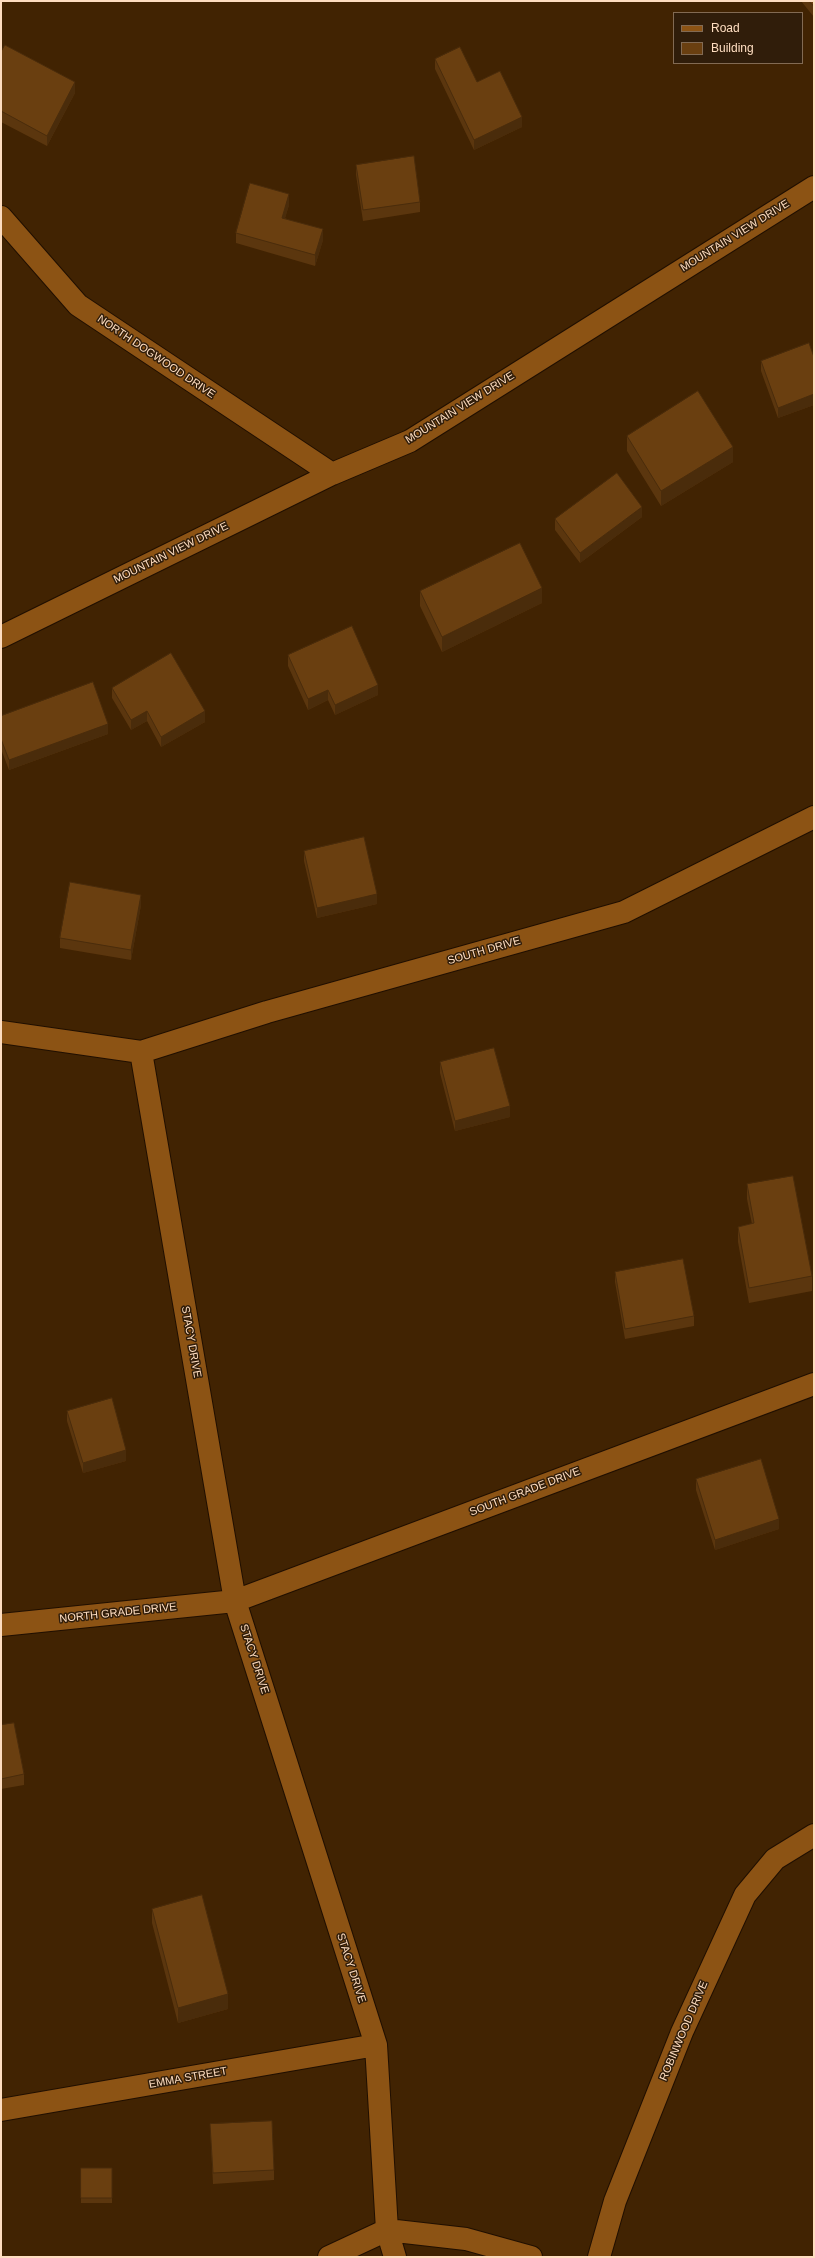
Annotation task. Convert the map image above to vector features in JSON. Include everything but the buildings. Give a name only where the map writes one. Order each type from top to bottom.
[{"type":"street","name":"MOUNTAIN VIEW DRIVE","points":[[1,637],[332,474],[410,441],[814,187]]},
{"type":"street","name":"NORTH DOGWOOD DRIVE","points":[[1,217],[78,305],[332,474]]},
{"type":"street","name":"SOUTH DRIVE","points":[[141,1052],[267,1012],[624,912],[814,817]]},
{"type":"street","points":[[1,1032],[141,1052]]},
{"type":"street","name":"STACY DRIVE","points":[[141,1052],[235,1601],[376,2045],[387,2230],[395,2257]]},
{"type":"street","name":"SOUTH GRADE DRIVE","points":[[235,1601],[814,1384]]},
{"type":"street","name":"NORTH GRADE DRIVE","points":[[1,1625],[235,1601]]},
{"type":"street","name":"ROBINWOOD DRIVE","points":[[599,2257],[615,2201],[682,2032],[744,1895],[776,1859],[814,1835]]},
{"type":"street","name":"EMMA STREET","points":[[1,2110],[376,2045]]},
{"type":"street","points":[[329,2257],[387,2230],[466,2239],[531,2257]]}]
